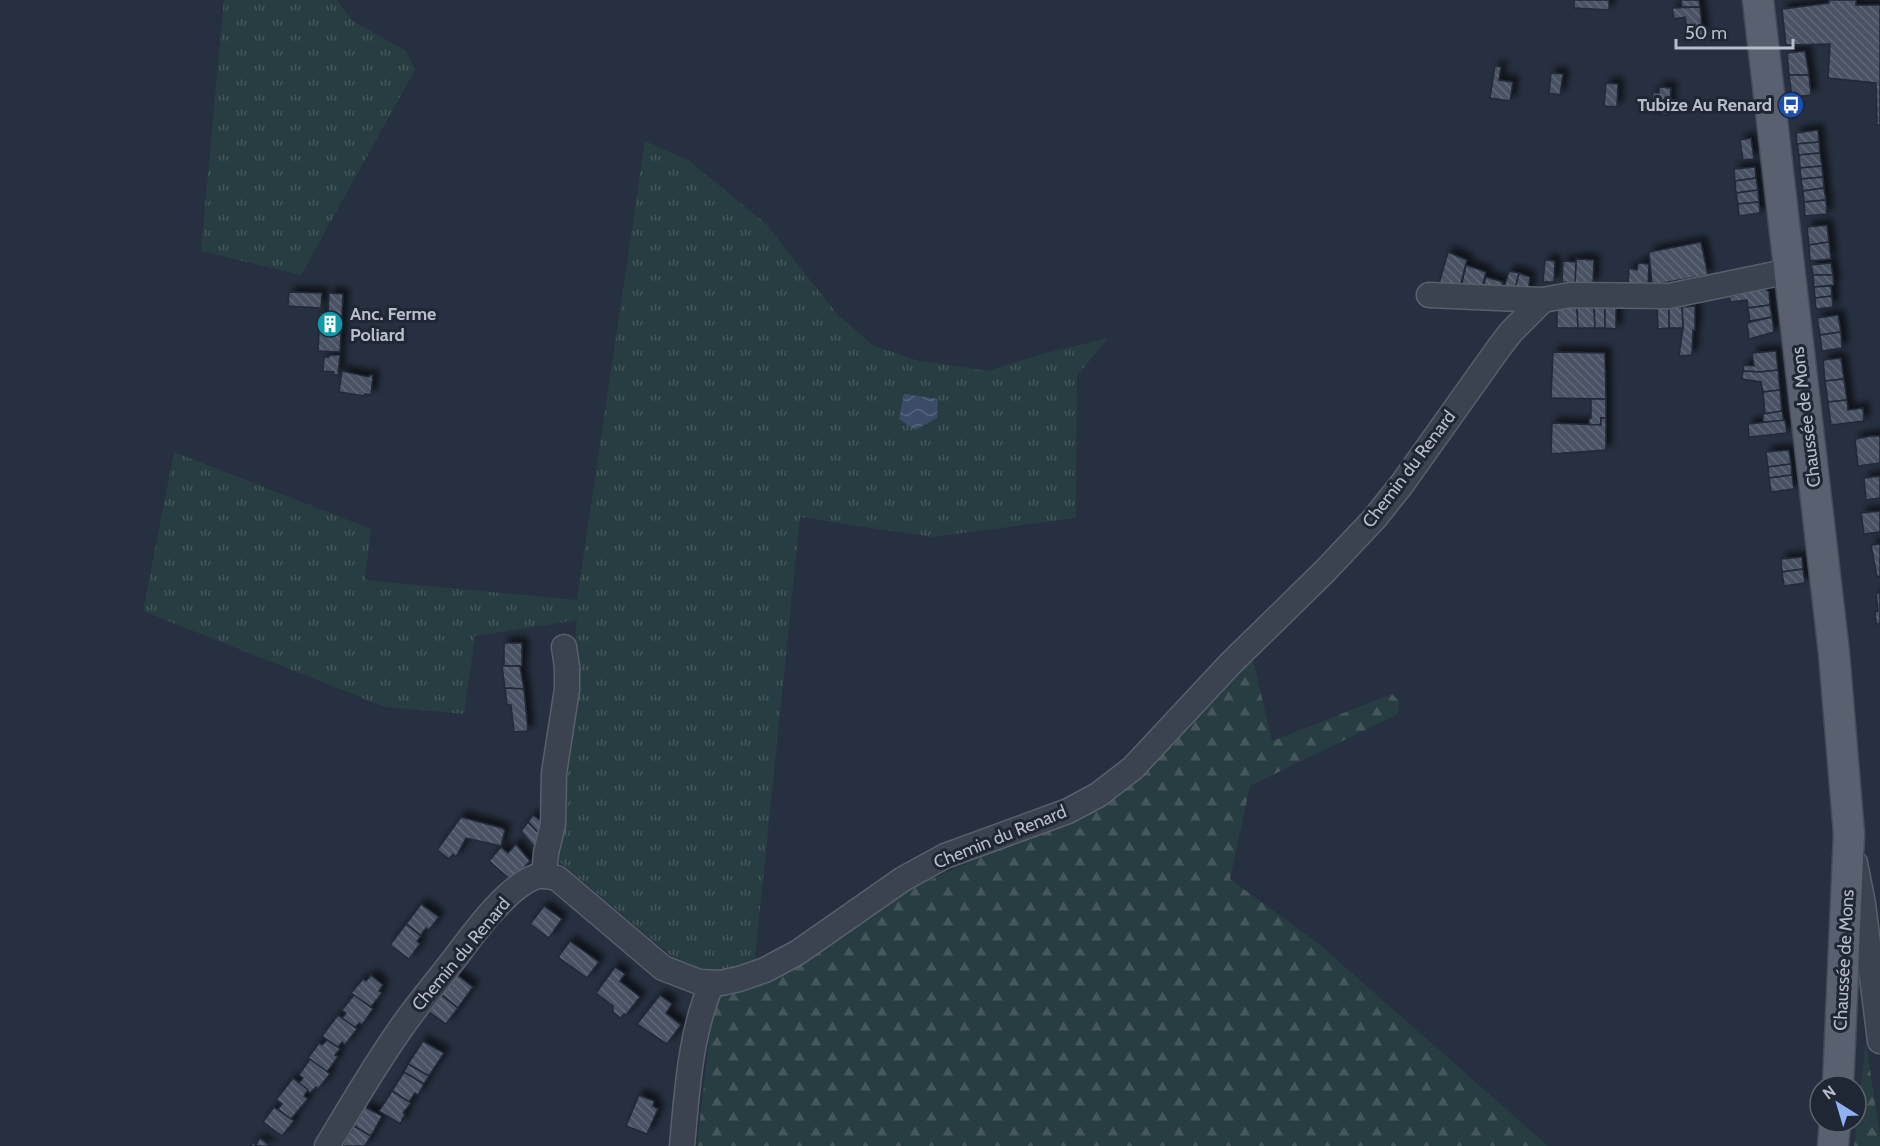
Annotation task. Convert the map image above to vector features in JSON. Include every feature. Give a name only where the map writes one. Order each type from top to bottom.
[{"type":"main road","name":"Chaussée de Mons","points":[[1758,0],[1834,653],[1849,834],[1839,1074]]},
{"type":"street","points":[[1429,295],[1543,300],[1570,295],[1669,296],[1790,271]]},
{"type":"street","name":"Chemin du Renard","points":[[327,1146],[398,1031],[468,940],[497,907],[534,877],[544,876],[557,879],[663,968],[699,982],[712,983],[740,979],[765,970],[797,953],[903,879],[945,856],[1068,811],[1098,795],[1132,768],[1230,664],[1325,571],[1375,518],[1511,332],[1543,300]]},
{"type":"street","points":[[544,876],[546,853],[553,824],[554,773],[567,689],[564,646]]},
{"type":"street","name":"Chaussée de Mons","points":[[1849,834],[1863,904],[1880,1041]]},
{"type":"street","points":[[682,1146],[696,1035],[703,1002],[712,983]]},
{"type":"green space","points":[[224,0],[337,0],[353,21],[406,51],[415,70],[301,275],[201,251]]},
{"type":"green space","points":[[645,141],[688,160],[766,224],[837,314],[872,345],[916,360],[988,371],[1042,354],[1108,338],[1077,376],[1076,518],[932,537],[800,517],[755,959],[713,974],[680,963],[554,857],[577,620],[475,636],[464,714],[385,707],[143,611],[174,452],[371,529],[365,580],[577,600]]},
{"type":"green space","points":[[1253,660],[1272,741],[1392,694],[1399,701],[1398,714],[1250,786],[1230,879],[1319,944],[1548,1146],[697,1146],[714,997],[905,891],[1039,831],[1121,776]]},
{"type":"green space","points":[[1866,1042],[1880,1146],[1854,1146],[1855,1134],[1868,1134],[1868,1074],[1862,1074]]},
{"type":"water","points":[[904,394],[938,399],[937,418],[915,430],[899,419]]},
{"type":"building","points":[[1574,0],[1609,0],[1609,10],[1574,8]]},
{"type":"building","points":[[1681,0],[1699,0],[1700,7],[1682,7]]},
{"type":"building","points":[[1829,0],[1856,0],[1856,5],[1880,5],[1880,125],[1877,125],[1876,83],[1828,78],[1830,44],[1786,45],[1782,9],[1829,3]]},
{"type":"building","points":[[1700,7],[1703,35],[1689,37],[1685,17],[1674,19],[1672,8]]},
{"type":"building","points":[[1805,51],[1809,75],[1789,75],[1787,53]]},
{"type":"building","points":[[1495,66],[1501,67],[1499,80],[1513,82],[1510,101],[1490,98]]},
{"type":"building","points":[[1551,73],[1563,74],[1560,95],[1549,93]]},
{"type":"building","points":[[1789,75],[1809,75],[1811,95],[1792,97]]},
{"type":"building","points":[[1606,83],[1618,84],[1617,107],[1604,106]]},
{"type":"building","points":[[1659,87],[1671,88],[1669,115],[1652,114],[1653,92],[1659,93]]},
{"type":"building","points":[[1818,130],[1819,142],[1797,144],[1796,133]]},
{"type":"building","points":[[1751,138],[1754,159],[1743,160],[1740,140]]},
{"type":"building","points":[[1819,142],[1820,153],[1799,155],[1797,144]]},
{"type":"building","points":[[1820,153],[1822,166],[1800,168],[1799,155]]},
{"type":"building","points":[[1822,166],[1823,177],[1801,179],[1800,168]]},
{"type":"building","points":[[1755,167],[1756,178],[1735,181],[1734,169]]},
{"type":"building","points":[[1823,177],[1824,188],[1803,191],[1801,179]]},
{"type":"building","points":[[1756,178],[1758,190],[1736,193],[1735,181]]},
{"type":"building","points":[[1824,188],[1826,200],[1804,202],[1803,191]]},
{"type":"building","points":[[1758,190],[1759,202],[1738,204],[1736,193]]},
{"type":"building","points":[[1826,200],[1827,214],[1805,216],[1804,202]]},
{"type":"building","points":[[1759,202],[1760,213],[1739,216],[1738,204]]},
{"type":"building","points":[[1827,225],[1829,242],[1809,245],[1807,227]]},
{"type":"building","points":[[1701,242],[1708,275],[1652,285],[1649,252]]},
{"type":"building","points":[[1829,242],[1831,259],[1810,261],[1809,245]]},
{"type":"building","points":[[1448,252],[1467,260],[1459,291],[1438,287]]},
{"type":"building","points":[[1576,259],[1594,260],[1593,284],[1575,283]]},
{"type":"building","points":[[1545,260],[1555,261],[1554,282],[1543,282]]},
{"type":"building","points":[[1563,261],[1576,262],[1575,283],[1562,282]]},
{"type":"building","points":[[1638,263],[1649,264],[1648,286],[1628,285],[1629,268],[1637,270]]},
{"type":"building","points":[[1831,263],[1833,275],[1813,275],[1811,265]]},
{"type":"building","points":[[1466,265],[1486,272],[1481,293],[1461,287]]},
{"type":"building","points":[[1509,271],[1519,273],[1514,294],[1503,291]]},
{"type":"building","points":[[1519,273],[1530,277],[1528,295],[1514,294]]},
{"type":"building","points":[[1813,275],[1833,275],[1834,285],[1814,287]]},
{"type":"building","points":[[1486,277],[1503,282],[1499,295],[1482,290]]},
{"type":"building","points":[[1831,286],[1832,296],[1815,298],[1814,287]]},
{"type":"building","points":[[1765,289],[1769,292],[1770,305],[1748,308],[1747,300],[1731,302],[1729,297],[1747,292]]},
{"type":"building","points":[[289,292],[322,293],[321,308],[288,306]]},
{"type":"building","name":"Anc. Ferme Poliard","points":[[329,293],[343,294],[340,352],[318,351],[320,312],[328,313]]},
{"type":"building","points":[[1832,296],[1833,307],[1816,309],[1815,298]]},
{"type":"building","points":[[1770,305],[1772,317],[1750,321],[1748,308]]},
{"type":"building","points":[[1695,306],[1692,355],[1679,356],[1683,328],[1682,307]]},
{"type":"building","points":[[1557,307],[1577,307],[1578,328],[1557,328]]},
{"type":"building","points":[[1577,307],[1594,307],[1595,328],[1578,328]]},
{"type":"building","points":[[1594,307],[1605,307],[1605,328],[1595,328]]},
{"type":"building","points":[[1605,307],[1616,307],[1616,329],[1605,328]]},
{"type":"building","points":[[1657,307],[1669,307],[1669,328],[1658,329]]},
{"type":"building","points":[[1669,307],[1682,307],[1683,328],[1669,328]]},
{"type":"building","points":[[1838,315],[1841,332],[1820,335],[1817,318]]},
{"type":"building","points":[[1772,317],[1774,332],[1749,339],[1747,323]]},
{"type":"building","points":[[1841,332],[1842,348],[1822,351],[1820,335]]},
{"type":"building","points":[[1776,351],[1778,370],[1743,371],[1744,365],[1754,366],[1752,353]]},
{"type":"building","points":[[1553,352],[1605,353],[1606,399],[1551,398]]},
{"type":"building","points":[[340,355],[338,375],[333,375],[334,372],[323,371],[324,357]]},
{"type":"building","points":[[1841,358],[1844,379],[1825,381],[1823,360]]},
{"type":"building","points":[[1778,370],[1780,390],[1763,392],[1761,382],[1742,379],[1743,371]]},
{"type":"building","points":[[342,371],[369,377],[373,375],[371,395],[339,392]]},
{"type":"building","points":[[1844,379],[1847,400],[1828,402],[1825,381]]},
{"type":"building","points":[[1780,390],[1782,411],[1765,414],[1763,392]]},
{"type":"building","points":[[1591,399],[1606,399],[1606,418],[1601,418],[1601,425],[1589,425]]},
{"type":"building","points":[[1847,400],[1848,410],[1863,408],[1864,421],[1831,425],[1828,402]]},
{"type":"building","points":[[1782,411],[1784,421],[1763,422],[1763,414]]},
{"type":"building","points":[[1601,418],[1606,418],[1606,450],[1551,454],[1552,423],[1601,425]]},
{"type":"building","points":[[1785,420],[1787,433],[1749,437],[1748,424]]},
{"type":"building","points":[[1880,436],[1880,463],[1858,466],[1855,439]]},
{"type":"building","points":[[1789,450],[1791,464],[1768,467],[1766,452]]},
{"type":"building","points":[[1791,464],[1792,475],[1769,478],[1768,467]]},
{"type":"building","points":[[1792,475],[1794,489],[1771,492],[1769,478]]},
{"type":"building","points":[[1880,476],[1880,498],[1866,500],[1864,478]]},
{"type":"building","points":[[1880,511],[1880,532],[1864,534],[1861,513]]},
{"type":"building","points":[[1880,544],[1880,576],[1877,577],[1871,545]]},
{"type":"building","points":[[1802,557],[1803,569],[1782,572],[1781,559]]},
{"type":"building","points":[[1803,569],[1805,583],[1784,586],[1782,572]]},
{"type":"building","points":[[1876,593],[1880,593],[1880,624],[1876,624],[1875,612],[1878,611]]},
{"type":"building","points":[[504,643],[522,643],[522,666],[504,666]]},
{"type":"building","points":[[502,666],[520,666],[524,689],[505,688]]},
{"type":"building","points":[[505,688],[524,689],[528,731],[514,732],[511,705],[507,705]]},
{"type":"building","points":[[533,815],[549,827],[544,839],[528,822]]},
{"type":"building","points":[[461,817],[505,830],[501,846],[466,838],[456,857],[453,854],[449,859],[437,850]]},
{"type":"building","points":[[528,822],[544,839],[536,849],[521,831]]},
{"type":"building","points":[[516,844],[530,861],[512,881],[489,861],[501,847],[508,853]]},
{"type":"building","points":[[421,904],[439,917],[429,930],[426,928],[421,935],[406,924]]},
{"type":"building","points":[[544,906],[562,919],[549,938],[530,924]]},
{"type":"building","points":[[406,924],[421,936],[417,941],[420,944],[409,959],[390,945]]},
{"type":"building","points":[[570,941],[599,962],[587,978],[558,957]]},
{"type":"building","points":[[615,967],[625,974],[620,981],[640,997],[621,1018],[613,1012],[613,1006],[596,993]]},
{"type":"building","points":[[456,974],[473,987],[458,1008],[441,994]]},
{"type":"building","points":[[371,975],[383,985],[379,991],[382,993],[371,1007],[351,993],[363,979],[366,981]]},
{"type":"building","points":[[354,995],[373,1009],[362,1025],[359,1023],[355,1028],[342,1018],[346,1013],[342,1010]]},
{"type":"building","points":[[441,995],[458,1008],[446,1024],[429,1012]]},
{"type":"building","points":[[660,995],[672,1004],[666,1013],[681,1025],[667,1044],[637,1024]]},
{"type":"building","points":[[338,1015],[357,1029],[345,1045],[342,1042],[338,1047],[322,1036]]},
{"type":"building","points":[[327,1040],[340,1049],[335,1055],[338,1057],[327,1072],[308,1058],[319,1043],[322,1045]]},
{"type":"building","points":[[423,1041],[444,1053],[429,1076],[408,1064]]},
{"type":"building","points":[[310,1059],[330,1074],[318,1089],[316,1087],[310,1093],[299,1083],[303,1078],[299,1075]]},
{"type":"building","points":[[408,1064],[429,1076],[424,1084],[404,1072]]},
{"type":"building","points":[[404,1072],[424,1084],[418,1095],[415,1093],[409,1102],[392,1091]]},
{"type":"building","points":[[293,1078],[308,1090],[304,1096],[308,1099],[291,1119],[278,1109],[282,1104],[276,1100]]},
{"type":"building","points":[[392,1091],[411,1103],[403,1113],[405,1114],[400,1124],[379,1111]]},
{"type":"building","points":[[639,1095],[654,1101],[653,1106],[658,1109],[647,1134],[626,1126]]},
{"type":"building","points":[[274,1107],[294,1121],[282,1136],[263,1122]]},
{"type":"building","points":[[365,1107],[382,1116],[371,1136],[354,1126]]},
{"type":"building","points":[[354,1126],[371,1136],[365,1146],[342,1146]]},
{"type":"building","points":[[260,1138],[270,1146],[250,1146],[253,1143],[256,1145]]},
{"type":"place","name":"Tubize Au Renard","points":[[1791,105]]},
{"type":"place","name":"Anc. Ferme Poliard","points":[[330,324]]}]
